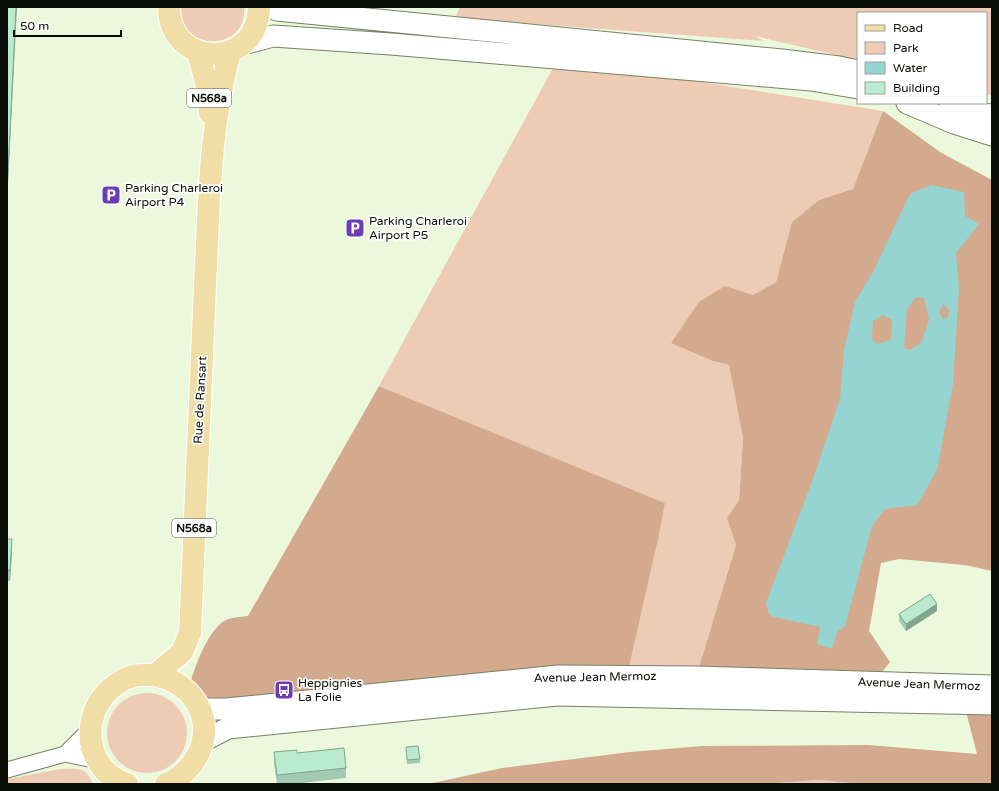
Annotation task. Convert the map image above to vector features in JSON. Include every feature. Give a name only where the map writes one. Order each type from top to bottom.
[{"type":"main road","points":[[169,7],[169,17],[175,32],[184,43],[198,52],[213,55],[237,48]]},
{"type":"main road","name":"N568a","points":[[237,48],[253,32],[259,18],[259,7]]},
{"type":"main road","name":"Rue de Ransart","points":[[155,675],[182,652],[190,633],[212,146],[220,93],[237,48]]},
{"type":"main road","name":"Rue de Ransart","points":[[198,52],[209,94],[212,146]]},
{"type":"main road","points":[[182,652],[188,692]]},
{"type":"main road","points":[[127,784],[105,773],[92,747],[90,730],[92,715],[99,700],[110,688],[123,679],[139,675],[155,675],[170,679],[188,692],[200,709],[203,725],[203,741],[197,758],[186,772],[172,782],[166,784]]},
{"type":"street","points":[[270,7],[277,10],[782,60],[839,67],[857,72]]},
{"type":"street","points":[[237,48],[273,36],[391,44],[811,80],[857,88]]},
{"type":"street","points":[[909,104],[954,123],[992,135]]},
{"type":"street","points":[[953,104],[981,114],[992,115]]},
{"type":"street","name":"Avenue Jean Mermoz","points":[[200,709],[227,710],[558,676],[696,676],[992,686]]},
{"type":"street","name":"Avenue Jean Mermoz","points":[[203,741],[228,728],[557,695],[992,704]]},
{"type":"street","points":[[7,770],[65,754],[90,730]]},
{"type":"street","points":[[65,754],[105,773]]},
{"type":"green space","points":[[181,7],[244,7],[242,22],[235,33],[224,39],[212,41],[199,39],[189,32],[182,22]]},
{"type":"green space","points":[[460,7],[992,7],[992,94],[987,94],[987,12],[857,12],[857,60],[755,36],[764,41],[455,18]]},
{"type":"green space","points":[[558,59],[883,111],[853,189],[819,200],[792,222],[776,282],[671,342],[713,361],[729,365],[743,438],[739,500],[727,518],[736,545],[696,677],[627,676],[665,503],[379,386]]},
{"type":"green space","points":[[147,693],[162,696],[175,705],[184,718],[187,733],[184,748],[175,761],[162,770],[147,773],[132,770],[119,761],[110,748],[107,733],[110,718],[119,705],[132,696]]},
{"type":"green space","points":[[61,769],[77,769],[84,771],[93,784],[7,784],[7,779]]},
{"type":"green space","points":[[818,780],[861,784],[761,784]]},
{"type":"shaded area","points":[[883,111],[940,152],[992,180],[992,571],[965,565],[899,559],[881,563],[869,631],[890,662],[874,682],[696,677],[736,545],[727,518],[739,500],[743,438],[729,365],[713,361],[671,343],[699,302],[725,286],[753,295],[776,282],[792,222],[819,200],[853,189]]},
{"type":"shaded area","points":[[379,386],[665,503],[627,676],[227,709],[188,692],[197,663],[211,634],[226,620],[248,616]]},
{"type":"shaded area","points":[[964,704],[992,706],[992,784],[861,784],[818,780],[761,784],[428,784],[502,768],[630,752],[702,746],[868,745],[977,754]]},
{"type":"water","points":[[931,185],[964,192],[965,216],[979,224],[956,253],[959,288],[953,384],[937,470],[917,505],[885,509],[872,526],[845,626],[837,632],[832,649],[817,644],[820,627],[774,617],[769,614],[766,603],[813,479],[840,399],[844,350],[855,302],[873,272],[910,194]],"holes":[[[916,297],[924,298],[929,320],[921,343],[910,350],[904,348],[907,309]],[[943,304],[949,310],[948,317],[943,319],[939,313]],[[883,315],[892,320],[891,340],[877,344],[872,339],[873,321]]]},
{"type":"building","points":[[7,7],[16,7],[7,192]]},
{"type":"building","points":[[7,539],[12,539],[10,570],[7,570]]},
{"type":"building","points":[[930,594],[937,604],[906,624],[899,614]]},
{"type":"building","points":[[418,746],[420,759],[407,760],[406,747]]},
{"type":"building","points":[[344,748],[346,768],[277,775],[274,752],[297,750],[297,753]]},
{"type":"place","name":"Parking Charleroi Airport P4","points":[[111,195]]},
{"type":"place","name":"Parking Charleroi Airport P5","points":[[355,228]]},
{"type":"place","name":"Heppignies La Folie","points":[[284,690]]}]
